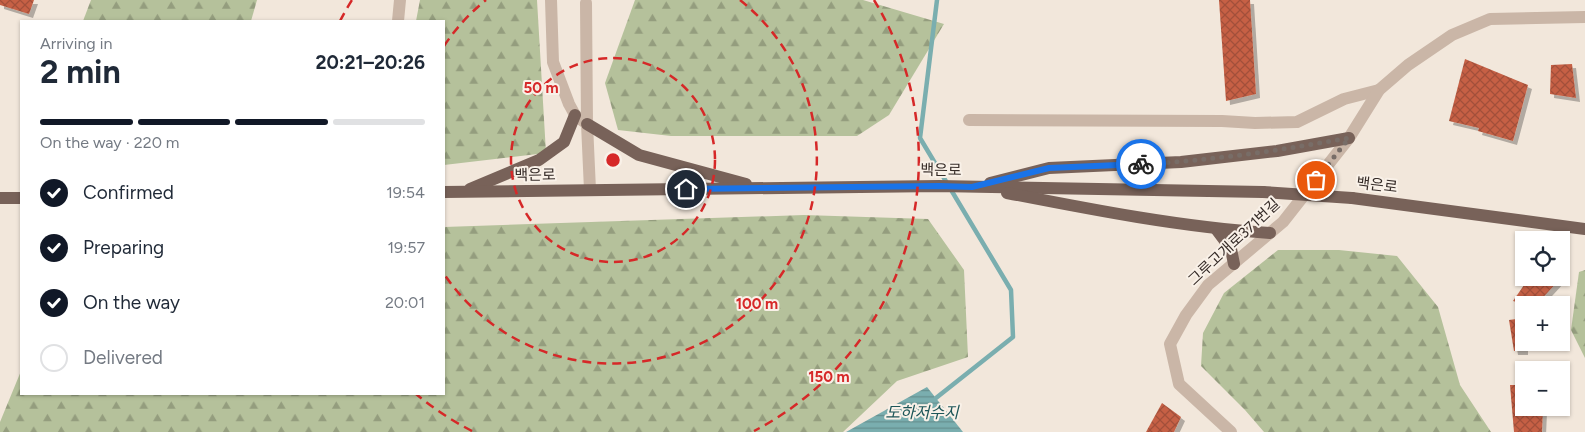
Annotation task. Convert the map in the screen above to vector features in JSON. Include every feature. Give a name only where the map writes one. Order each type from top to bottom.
[{"type":"main road","points":[[463,192],[539,160],[564,142],[575,115]]},
{"type":"main road","points":[[587,124],[639,156],[762,188]]},
{"type":"main road","points":[[966,187],[1049,168],[1181,162],[1277,151],[1349,138]]},
{"type":"main road","name":"백은로","points":[[445,192],[939,186],[1263,192],[1352,198],[1585,229]]},
{"type":"main road","points":[[966,187],[1109,213],[1216,229],[1270,233]]},
{"type":"main road","points":[[0,198],[20,198]]},
{"type":"main road","points":[[1216,229],[1231,249],[1234,264]]},
{"type":"street","points":[[398,20],[400,0]]},
{"type":"street","points":[[551,0],[553,62],[575,115],[587,124]]},
{"type":"street","points":[[586,3],[587,124],[590,190]]},
{"type":"street","name":"그루고개로371번길","points":[[1231,432],[1179,384],[1170,344],[1186,315],[1208,285],[1283,222],[1349,138],[1380,90],[1408,65],[1452,35],[1490,19],[1585,17]]},
{"type":"street","points":[[969,120],[1297,122],[1344,99],[1380,90]]},
{"type":"green space","points":[[91,0],[257,0],[251,20],[83,20]]},
{"type":"green space","points":[[420,0],[537,0],[546,153],[445,165],[445,20],[416,20]]},
{"type":"green space","points":[[635,0],[863,0],[944,24],[889,115],[857,136],[671,136],[618,130],[605,83]]},
{"type":"green space","points":[[804,215],[928,219],[964,270],[968,357],[897,381],[843,432],[0,432],[0,422],[20,373],[20,395],[445,395],[445,227]]},
{"type":"green space","points":[[1278,250],[1339,250],[1397,256],[1438,307],[1460,385],[1491,432],[1264,432],[1201,366],[1203,333],[1224,293]]},
{"type":"green space","points":[[1585,270],[1585,358],[1571,330],[1579,272]]},
{"type":"water","name":"도하저수지","points":[[927,387],[963,432],[846,432]]},
{"type":"building","points":[[0,0],[34,0],[29,14],[0,5]]},
{"type":"building","points":[[1219,0],[1250,0],[1256,94],[1226,101]]},
{"type":"building","points":[[1465,59],[1528,85],[1513,141],[1478,131],[1479,128],[1449,121]]},
{"type":"building","points":[[1572,64],[1576,98],[1550,94],[1551,65]]},
{"type":"building","points":[[1523,286],[1554,286],[1544,296],[1516,296]]},
{"type":"building","points":[[1515,319],[1515,351],[1514,351],[1509,320]]},
{"type":"building","points":[[1510,385],[1515,385],[1515,416],[1543,416],[1542,432],[1514,432]]},
{"type":"building","points":[[1162,403],[1181,417],[1174,432],[1146,432]]},
{"type":"waterway","points":[[936,398],[1013,337],[1011,290],[920,138],[937,0]]},
{"type":"way so far","points":[[1141,164],[1181,162],[1277,151],[1349,138],[1316,180]]},
{"type":"route","points":[[686,189],[972,187],[1049,168],[1141,164]]}]
